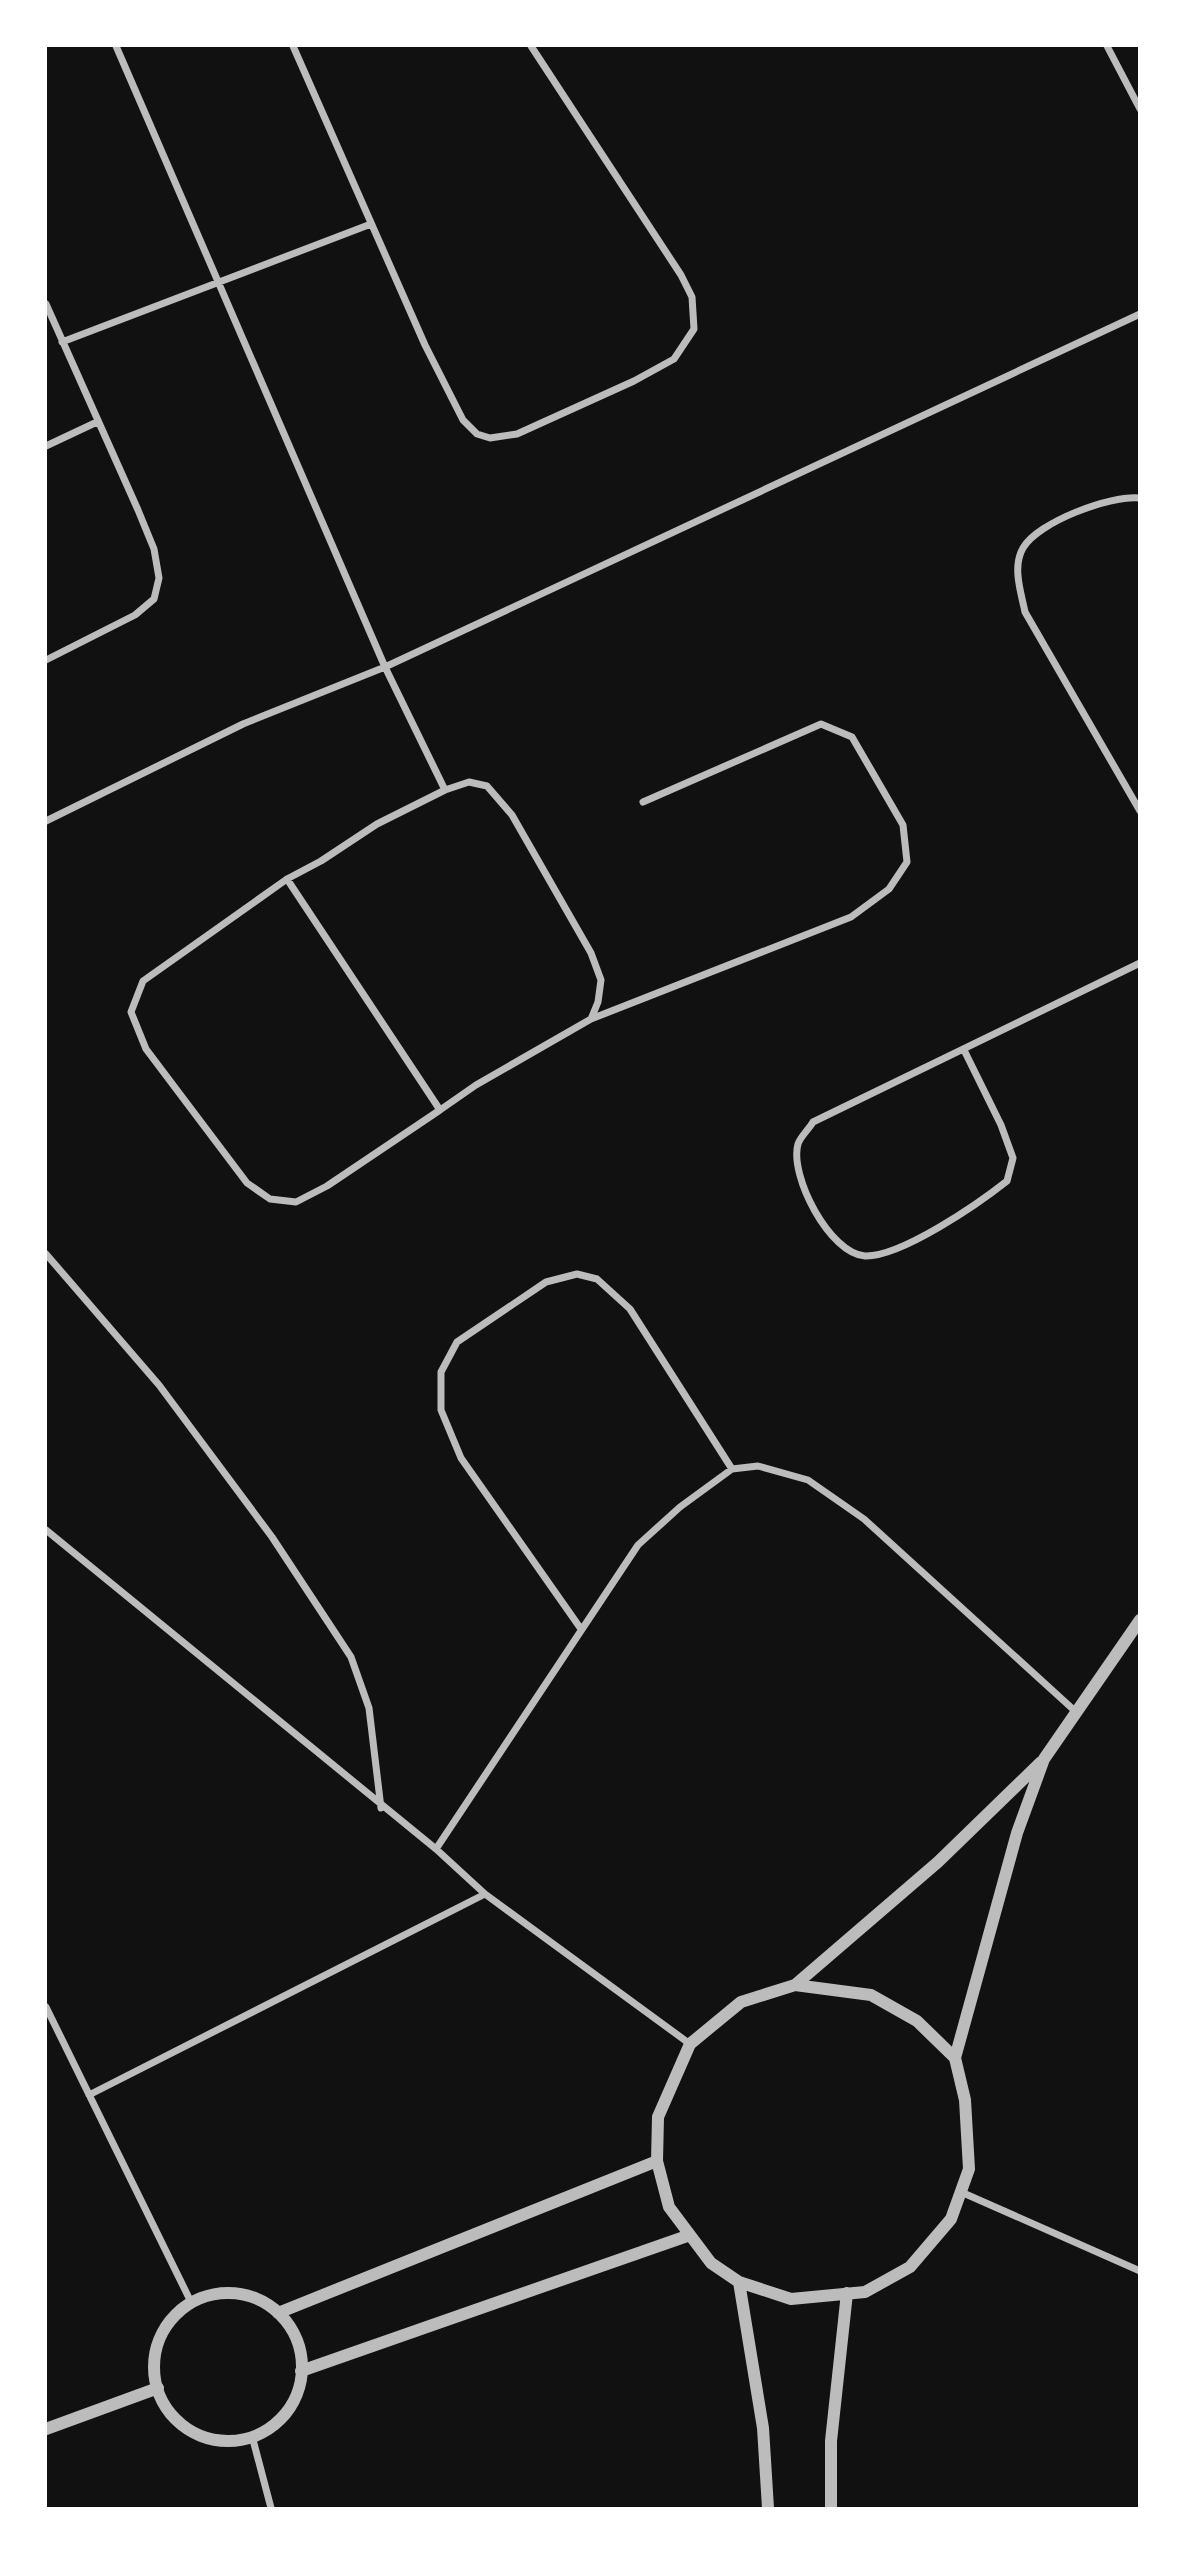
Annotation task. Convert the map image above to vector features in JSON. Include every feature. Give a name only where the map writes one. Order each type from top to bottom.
[{"type":"street","points":[[116,46],[385,667],[445,790]]},
{"type":"street","points":[[293,46],[370,224],[463,421],[477,434],[490,438],[517,434],[634,381],[674,359],[694,329],[692,297],[660,239],[583,128],[531,46]]},
{"type":"street","points":[[1107,46],[1139,109]]},
{"type":"street","points":[[62,342],[370,224]]},
{"type":"street","points":[[46,304],[154,549],[159,578],[158,592],[135,615],[46,660]]},
{"type":"street","points":[[46,821],[243,724],[385,667],[1139,314]]},
{"type":"street","points":[[46,446],[97,422]]},
{"type":"street","points":[[1139,498],[1128,496],[1103,503],[1038,530],[1022,550],[1017,578],[1025,612],[1139,811]]},
{"type":"street","points":[[591,1019],[598,1002],[601,980],[598,971],[512,816],[486,786],[469,782],[445,790],[377,824],[321,861],[286,879],[143,981],[131,1012],[146,1049],[247,1183],[270,1199],[296,1202],[327,1186],[476,1085],[591,1019],[851,917],[889,889],[907,862],[904,825],[852,737],[821,724],[643,802]]},
{"type":"street","points":[[286,879],[440,1110]]},
{"type":"street","points":[[964,1050],[1001,1125],[1013,1158],[1007,1181],[960,1214],[893,1251],[864,1256],[844,1248],[820,1222],[798,1167],[798,1144],[813,1122],[1139,963]]},
{"type":"street","points":[[46,1254],[190,1427],[272,1537],[351,1657],[369,1708],[377,1752],[382,1808]]},
{"type":"street","points":[[581,1629],[461,1458],[441,1410],[441,1372],[457,1342],[545,1282],[577,1274],[597,1279],[631,1310],[732,1469]]},
{"type":"street","points":[[436,1849],[638,1545],[680,1507],[732,1469],[758,1466],[808,1480],[864,1519],[1075,1711]]},
{"type":"street","points":[[46,1530],[382,1808],[436,1849],[485,1894],[690,2044]]},
{"type":"street","points":[[1044,1759],[938,1862],[795,1985],[741,2002],[690,2044],[658,2117],[657,2161],[670,2207],[711,2263],[739,2282],[792,2299],[865,2292],[910,2267],[951,2218],[969,2169],[965,2100],[955,2058],[1017,1833],[1044,1759],[1139,1620]]},
{"type":"street","points":[[89,2095],[485,1894]]},
{"type":"street","points":[[795,1985],[871,1995],[917,2021],[955,2058]]},
{"type":"street","points":[[46,2007],[191,2302]]},
{"type":"street","points":[[278,2313],[657,2161]]},
{"type":"street","points":[[961,2192],[1139,2271]]},
{"type":"street","points":[[301,2371],[690,2235]]},
{"type":"street","points":[[739,2282],[763,2428],[768,2508]]},
{"type":"street","points":[[232,2292],[272,2306],[278,2313],[297,2339],[301,2371],[294,2401],[282,2418],[252,2436],[225,2441],[204,2437],[185,2427],[170,2413],[154,2374],[156,2353],[163,2332],[175,2315],[191,2302],[232,2292]]},
{"type":"street","points":[[831,2508],[831,2441],[846,2293]]},
{"type":"street","points":[[46,2429],[158,2388]]},
{"type":"street","points":[[252,2436],[271,2508]]}]
